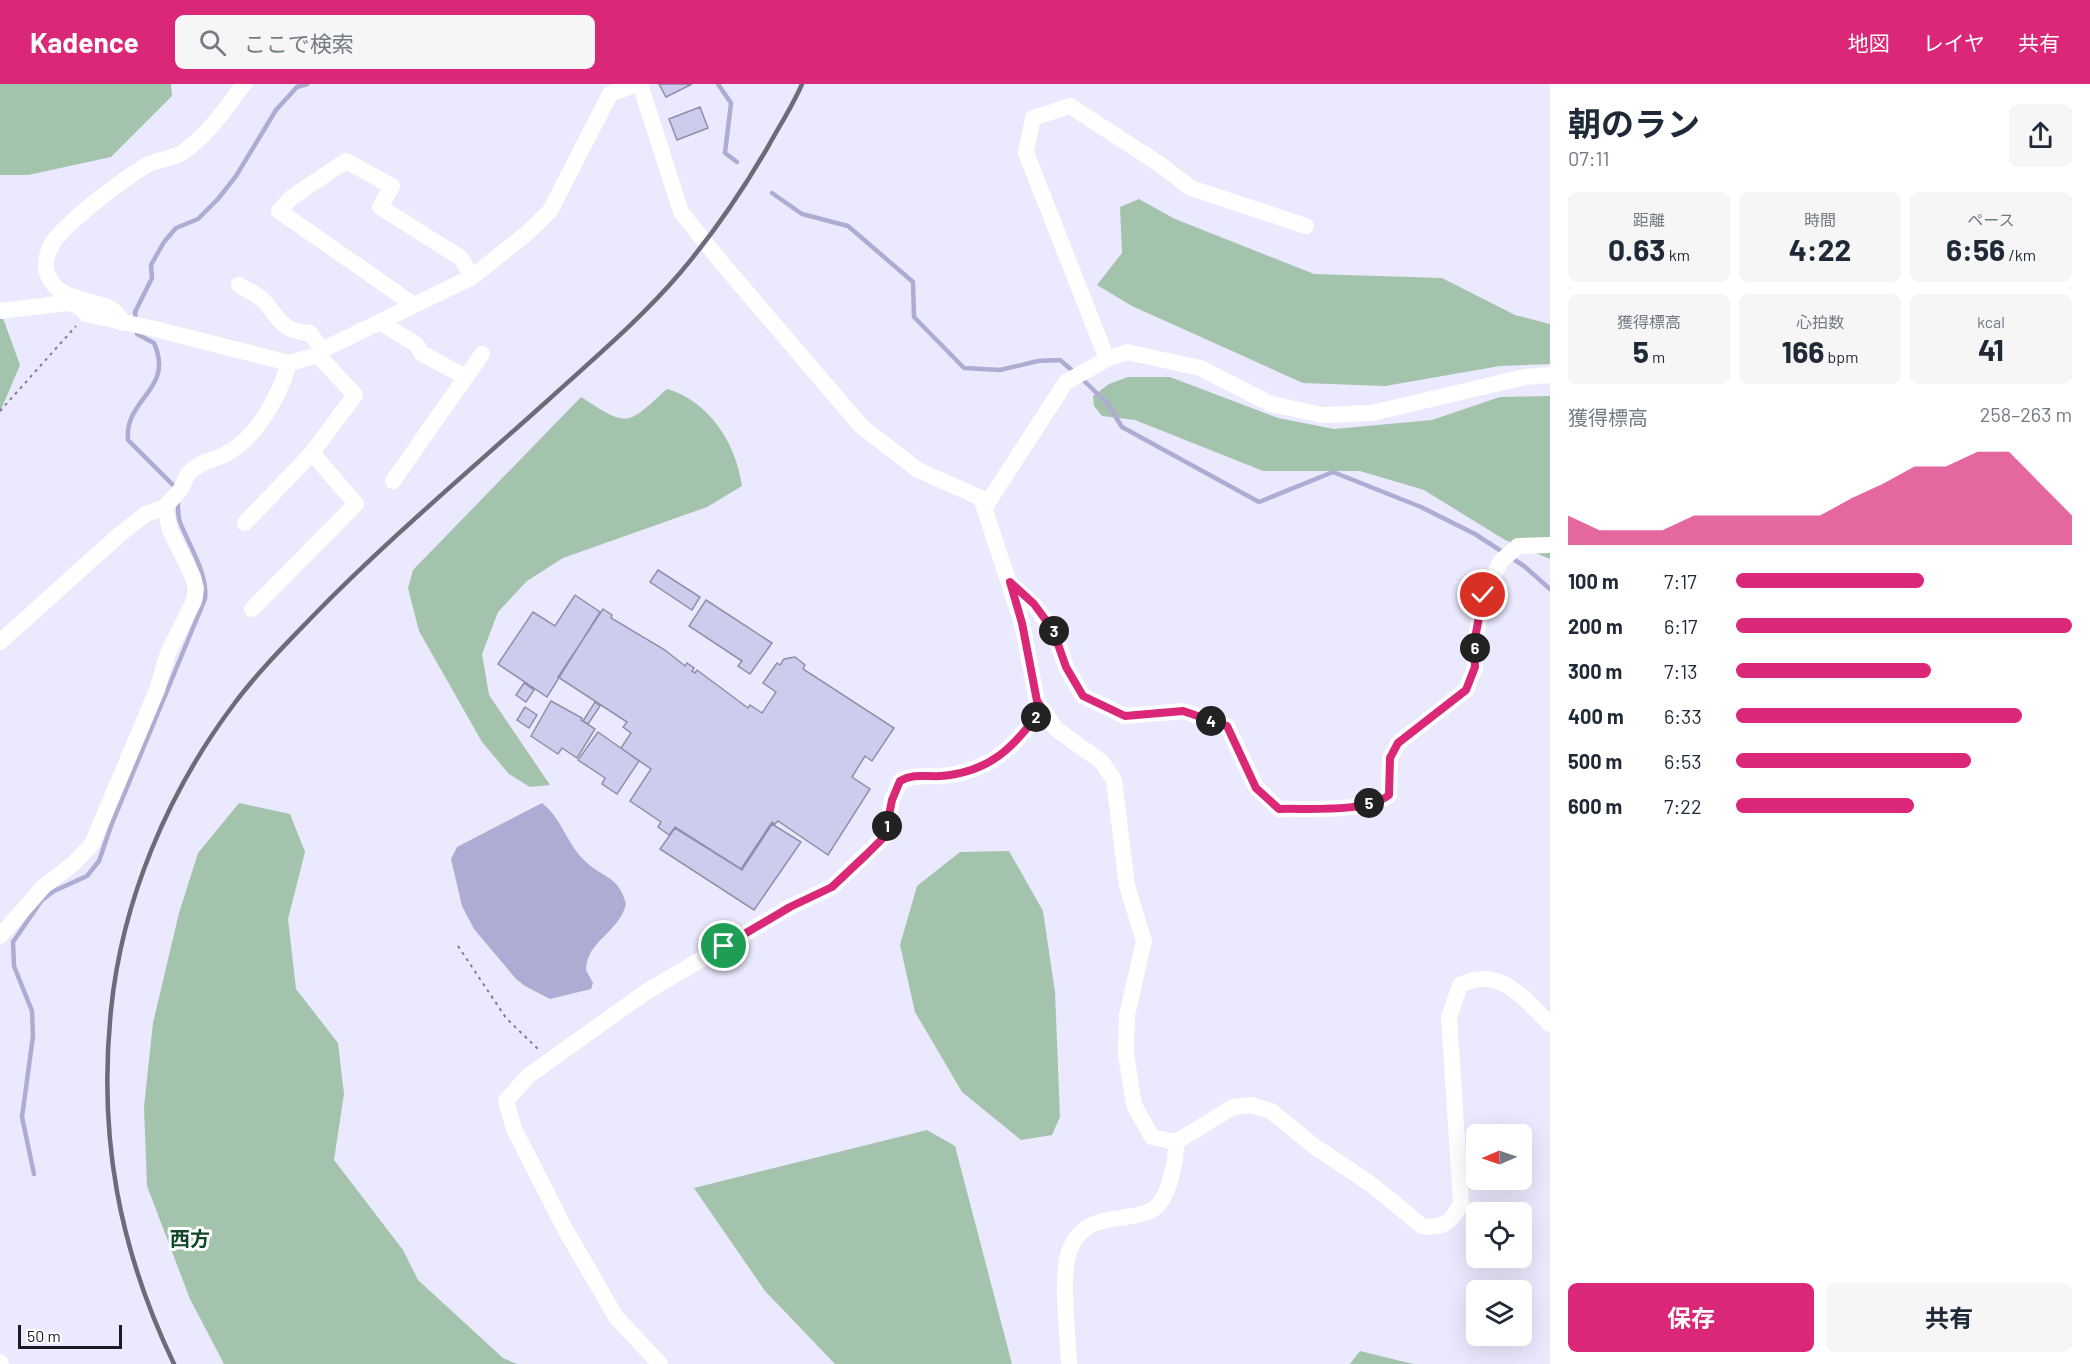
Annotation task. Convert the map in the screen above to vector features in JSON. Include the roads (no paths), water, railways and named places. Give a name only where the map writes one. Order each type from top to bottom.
[{"type":"street","points":[[244,84],[221,115],[181,154],[162,158],[145,166],[77,219],[53,242],[47,256],[46,270],[53,287],[65,299],[79,306],[86,314],[289,363],[320,352],[472,277],[526,234],[550,211],[610,94],[639,84],[681,212],[714,254],[861,426],[918,470],[981,498],[1022,623],[1037,701],[1056,729],[1102,762],[1114,780],[1127,886],[1144,941],[1126,1015],[1126,1054],[1134,1105],[1152,1137],[1176,1142],[1233,1107],[1251,1105],[1271,1111],[1314,1146],[1372,1185],[1422,1226],[1445,1225],[1454,1218],[1461,1203],[1449,1017],[1460,985],[1474,978],[1497,979],[1517,992],[1550,1024]]},
{"type":"street","points":[[1107,359],[1026,153],[1033,118],[1070,106],[1158,163],[1191,188],[1306,226]]},
{"type":"street","points":[[414,305],[279,211],[292,197],[346,161],[392,186],[380,207],[461,258],[472,277]]},
{"type":"street","points":[[239,285],[262,299],[284,326],[292,332],[309,333],[320,352],[356,395],[312,453],[244,523]]},
{"type":"street","points":[[0,311],[65,299],[111,308],[120,316],[122,322]]},
{"type":"street","points":[[380,322],[417,345],[422,353],[466,377]]},
{"type":"street","points":[[985,507],[1066,381],[1107,359],[1128,352],[1200,368],[1271,404],[1323,415],[1372,413],[1525,377],[1550,375]]},
{"type":"street","points":[[393,481],[482,354]]},
{"type":"street","points":[[0,642],[120,535],[147,514],[167,505],[182,488],[189,472],[200,464],[228,453],[254,429],[283,384],[289,363]]},
{"type":"street","points":[[252,609],[356,504],[312,453]]},
{"type":"street","points":[[0,936],[44,886],[73,864],[92,844],[157,690],[168,653],[194,601],[196,589],[193,577],[170,530],[167,505]]},
{"type":"street","points":[[1010,582],[1034,604],[1053,630],[1066,667],[1083,696],[1125,716],[1183,711],[1227,726],[1256,788],[1279,809],[1345,807],[1381,801],[1389,795],[1390,758],[1398,743],[1466,690],[1475,667],[1474,644],[1483,595],[1501,561],[1518,546],[1550,545]]},
{"type":"street","points":[[660,1364],[616,1317],[565,1229],[514,1129],[506,1101],[528,1076],[645,992],[790,907],[832,887],[885,836],[892,800],[900,781],[910,776],[958,774],[991,763],[1023,735],[1042,708]]},
{"type":"street","points":[[1069,1364],[1066,1284],[1069,1252],[1078,1234],[1099,1221],[1151,1211],[1163,1197],[1170,1180],[1176,1162],[1176,1142]]},
{"type":"water","points":[[542,803],[554,816],[577,853],[619,887],[626,904],[617,922],[597,944],[588,960],[586,970],[593,983],[591,989],[550,999],[516,979],[474,929],[462,906],[451,859],[457,847]]},
{"type":"waterway","points":[[136,322],[135,312],[152,278],[151,265],[164,242],[176,228],[198,219],[218,199],[236,176],[276,110],[297,87],[307,84]]},
{"type":"waterway","points":[[718,84],[731,103],[725,153],[737,162]]},
{"type":"waterway","points":[[772,193],[802,214],[848,226],[913,282],[914,317],[964,368],[1000,370],[1038,361],[1060,360],[1074,372]]},
{"type":"waterway","points":[[137,330],[137,334],[154,343],[159,359],[158,372],[154,383],[133,414],[128,440],[174,486],[175,490]]},
{"type":"waterway","points":[[1080,377],[1107,403],[1122,427],[1259,502],[1333,472],[1421,507],[1475,534],[1524,566],[1550,589]]},
{"type":"waterway","points":[[34,1174],[22,1117],[33,1036],[32,1011],[14,966],[13,942],[42,900],[54,891],[87,876],[99,861],[111,826],[205,599],[204,579],[179,519],[177,498]]},
{"type":"railway","points":[[174,1364],[155,1321],[126,1235],[117,1192],[108,1103],[111,1010],[117,969],[137,888],[169,810],[210,738],[262,670],[340,589],[615,339],[680,273],[738,195],[791,107],[802,84]]},
{"type":"district","name":"西方","points":[[190,1239]]}]
